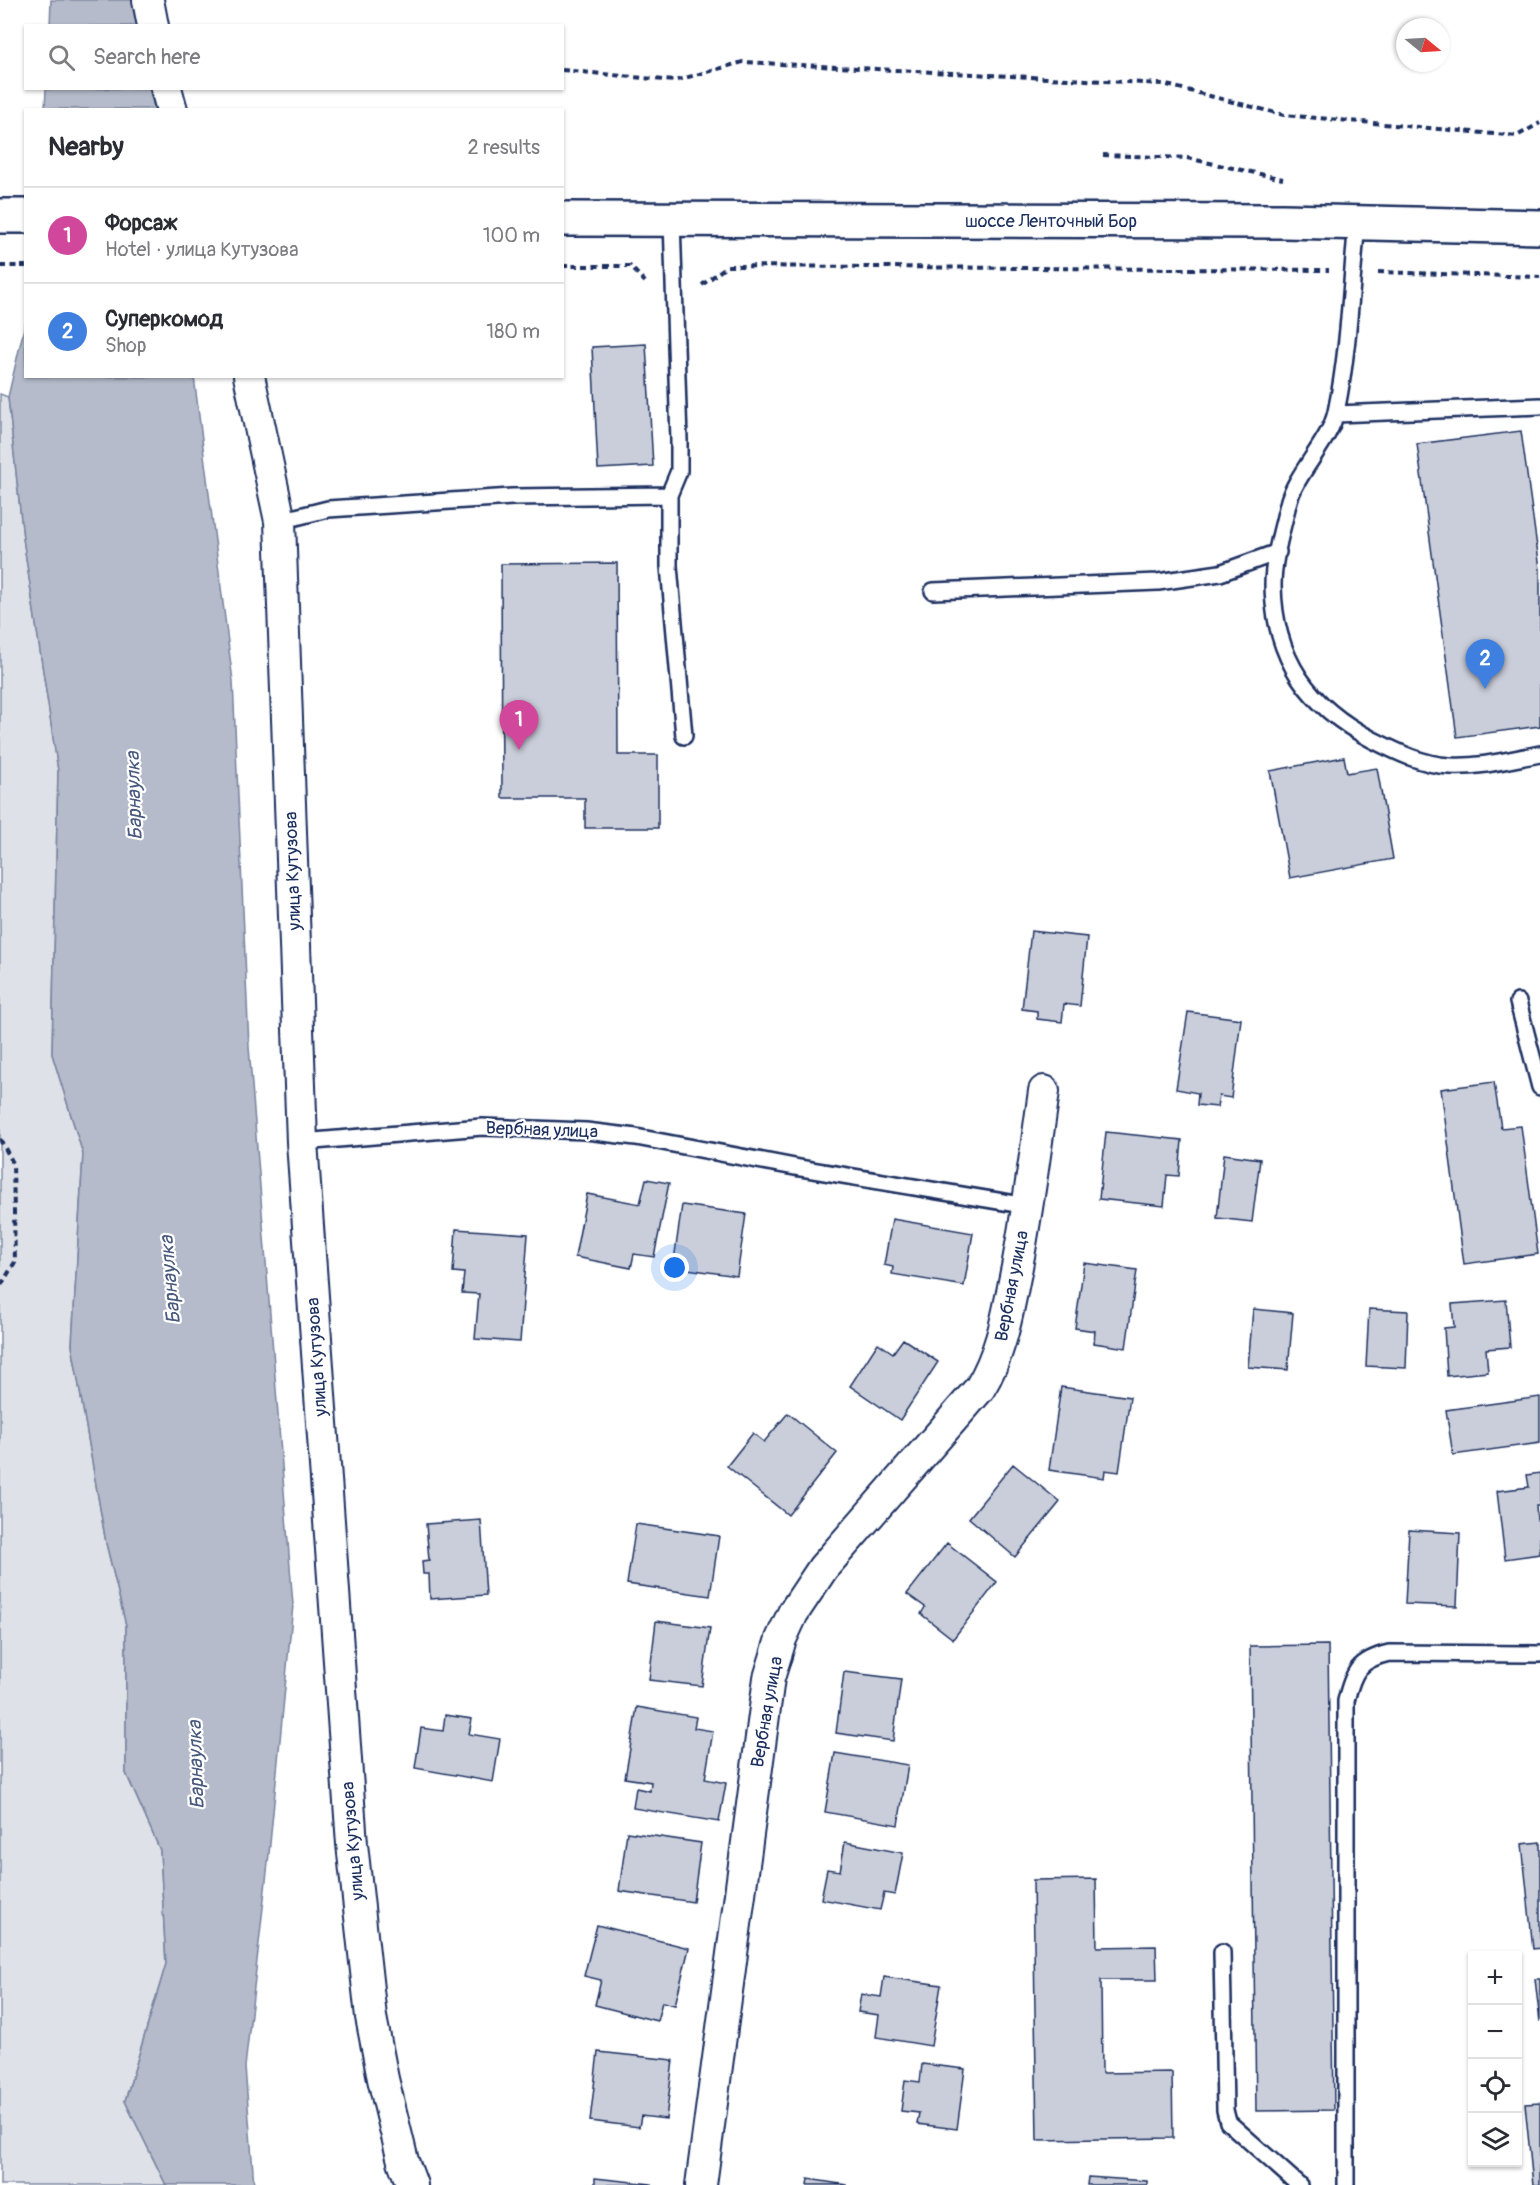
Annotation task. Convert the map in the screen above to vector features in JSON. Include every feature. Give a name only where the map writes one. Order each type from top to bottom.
[{"type":"highway","points":[[0,216],[24,216]]},
{"type":"highway","name":"шоссе Ленточный Бор","points":[[564,219],[1357,222],[1540,227]]},
{"type":"street","points":[[148,0],[153,24]]},
{"type":"street","points":[[167,90],[171,108]]},
{"type":"street","name":"улица Кутузова","points":[[249,378],[280,521],[302,1142],[352,1844],[371,2017],[382,2079],[412,2185]]},
{"type":"street","name":"Вербная улица","points":[[700,2185],[769,1678],[781,1639],[793,1613],[823,1568],[980,1388],[993,1366],[1002,1342],[1028,1206],[1044,1091]]},
{"type":"lane","points":[[672,220],[680,440],[679,471],[669,495],[669,566],[684,736]]},
{"type":"lane","points":[[1357,222],[1336,414],[1288,501],[1278,552],[1273,583],[1276,613],[1287,652],[1303,686],[1328,712],[1389,748],[1426,763],[1470,766],[1540,754]]},
{"type":"lane","points":[[1336,414],[1540,406]]},
{"type":"lane","points":[[280,521],[328,509],[512,497],[669,495]]},
{"type":"lane","points":[[933,591],[1158,582],[1220,573],[1278,552]]},
{"type":"lane","points":[[1518,1002],[1540,1087]]},
{"type":"lane","name":"Вербная улица","points":[[302,1142],[482,1127],[586,1131],[636,1137],[800,1168],[1028,1206]]},
{"type":"lane","points":[[1346,2185],[1346,1701],[1351,1680],[1359,1666],[1372,1657],[1389,1653],[1540,1654]]},
{"type":"lane","points":[[1222,1952],[1225,2110],[1228,2122],[1299,2185]]},
{"type":"path","points":[[564,69],[674,81],[743,62],[1152,84],[1284,116],[1517,136],[1540,123]]},
{"type":"path","points":[[1103,155],[1187,158],[1283,179]]},
{"type":"path","points":[[0,266],[24,266]]},
{"type":"path","points":[[564,266],[630,266],[648,286]]},
{"type":"path","points":[[702,285],[727,266],[1283,267],[1540,277]]},
{"type":"path","points":[[0,1138],[13,1163],[15,1262],[0,1287]]},
{"type":"shaded area","points":[[0,394],[8,397],[23,538],[58,770],[52,1054],[83,1154],[72,1345],[106,1543],[126,1625],[126,1773],[160,1850],[166,1964],[125,2101],[166,2185],[0,2185]]},
{"type":"water","points":[[51,0],[135,0],[139,24],[50,24]]},
{"type":"water","points":[[46,90],[150,90],[154,108],[45,108]]},
{"type":"water","name":"Барнаулка","points":[[24,328],[24,378],[194,378],[233,681],[249,1047],[293,1605],[269,1854],[245,2067],[254,2185],[166,2185],[125,2101],[166,1964],[160,1850],[126,1773],[126,1625],[106,1543],[72,1345],[83,1154],[52,1054],[58,771],[23,538],[8,397]]},
{"type":"building","points":[[646,344],[653,466],[598,469],[592,347]]},
{"type":"building","points":[[1521,431],[1540,569],[1540,726],[1457,737],[1417,444]]},
{"type":"building","points":[[617,563],[618,755],[658,755],[658,828],[585,828],[585,798],[502,798],[501,564]]},
{"type":"building","points":[[1344,757],[1347,773],[1377,768],[1393,859],[1290,878],[1270,771]]},
{"type":"building","points":[[1031,931],[1087,937],[1080,1006],[1064,1004],[1062,1022],[1037,1019],[1037,1011],[1022,1009]]},
{"type":"building","points":[[1188,1012],[1241,1019],[1231,1098],[1219,1096],[1217,1107],[1197,1105],[1198,1093],[1176,1089]]},
{"type":"building","points":[[1494,1082],[1501,1128],[1521,1126],[1538,1254],[1464,1264],[1441,1089]]},
{"type":"building","points":[[1106,1132],[1182,1140],[1179,1176],[1167,1175],[1164,1206],[1099,1199]]},
{"type":"building","points":[[1224,1154],[1260,1159],[1252,1222],[1217,1218]]},
{"type":"building","points":[[646,1179],[669,1183],[654,1257],[634,1254],[631,1268],[575,1257],[587,1194],[640,1204]]},
{"type":"building","points":[[682,1205],[746,1214],[737,1276],[673,1267]]},
{"type":"building","points":[[892,1219],[973,1233],[964,1286],[892,1274],[893,1267],[884,1265]]},
{"type":"building","points":[[456,1229],[528,1234],[520,1342],[475,1339],[479,1294],[462,1293],[464,1273],[453,1272]]},
{"type":"building","points":[[1084,1263],[1137,1270],[1126,1348],[1094,1343],[1095,1331],[1075,1328]]},
{"type":"building","points":[[1506,1300],[1510,1347],[1486,1349],[1488,1372],[1447,1376],[1444,1328],[1454,1327],[1452,1304]]},
{"type":"building","points":[[1253,1309],[1293,1313],[1288,1370],[1248,1367]]},
{"type":"building","points":[[1369,1309],[1408,1311],[1406,1368],[1366,1366]]},
{"type":"building","points":[[903,1339],[938,1362],[900,1420],[850,1386],[878,1343],[893,1353]]},
{"type":"building","points":[[1061,1387],[1130,1397],[1119,1472],[1105,1470],[1104,1478],[1049,1470]]},
{"type":"building","points":[[1540,1397],[1540,1443],[1453,1455],[1446,1410]]},
{"type":"building","points":[[788,1413],[837,1453],[788,1515],[727,1466],[753,1433],[764,1442]]},
{"type":"building","points":[[1013,1464],[1060,1502],[1015,1557],[969,1518]]},
{"type":"building","points":[[1540,1473],[1540,1506],[1536,1506],[1537,1520],[1540,1520],[1540,1554],[1505,1559],[1497,1491],[1529,1487],[1527,1475]]},
{"type":"building","points":[[481,1520],[486,1595],[430,1599],[429,1574],[423,1574],[422,1561],[429,1560],[426,1524]]},
{"type":"building","points":[[636,1524],[719,1536],[710,1596],[627,1584]]},
{"type":"building","points":[[1409,1530],[1460,1533],[1457,1606],[1405,1604]]},
{"type":"building","points":[[947,1543],[997,1582],[953,1639],[921,1614],[925,1607],[907,1594]]},
{"type":"building","points":[[656,1621],[710,1628],[702,1686],[649,1680]]},
{"type":"building","points":[[1328,1645],[1334,2110],[1256,2111],[1250,1646]]},
{"type":"building","points":[[844,1672],[901,1679],[893,1741],[836,1733]]},
{"type":"building","points":[[637,1707],[696,1717],[694,1728],[713,1731],[705,1779],[726,1783],[719,1822],[633,1808],[636,1788],[650,1791],[651,1782],[625,1778]]},
{"type":"building","points":[[445,1715],[472,1719],[469,1734],[500,1739],[493,1782],[415,1768],[421,1728],[443,1731]]},
{"type":"building","points":[[835,1753],[908,1765],[898,1825],[825,1812]]},
{"type":"building","points":[[627,1832],[701,1843],[693,1902],[619,1891]]},
{"type":"building","points":[[845,1842],[903,1853],[895,1895],[884,1893],[880,1910],[821,1899],[827,1869],[840,1871]]},
{"type":"building","points":[[1540,1842],[1540,1948],[1533,1949],[1522,1844]]},
{"type":"building","points":[[1096,1879],[1097,1947],[1156,1946],[1157,1980],[1101,1980],[1102,2073],[1172,2072],[1173,2138],[1037,2140],[1033,1880]]},
{"type":"building","points":[[597,1925],[689,1948],[675,2005],[662,2002],[657,2021],[595,2005],[601,1980],[584,1976]]},
{"type":"building","points":[[884,1977],[941,1985],[931,2046],[876,2037],[879,2015],[858,2012],[861,1994],[881,1997]]},
{"type":"building","points":[[1535,1979],[1540,1979],[1540,2022]]},
{"type":"building","points":[[598,2052],[673,2060],[666,2119],[641,2116],[639,2127],[590,2121]]},
{"type":"building","points":[[922,2064],[965,2069],[957,2129],[917,2124],[919,2113],[901,2111],[905,2080],[920,2082]]},
{"type":"building","points":[[1540,2103],[1540,2185],[1533,2185],[1525,2104]]},
{"type":"building","points":[[1088,2177],[1147,2181],[1147,2185],[1087,2185]]},
{"type":"building","points":[[595,2178],[651,2184],[651,2185],[595,2185]]},
{"type":"building","points":[[808,2179],[847,2185],[807,2185]]},
{"type":"place","name":"Суперкомод","points":[[1485,689]]},
{"type":"place","name":"Форсаж","points":[[519,750]]}]
